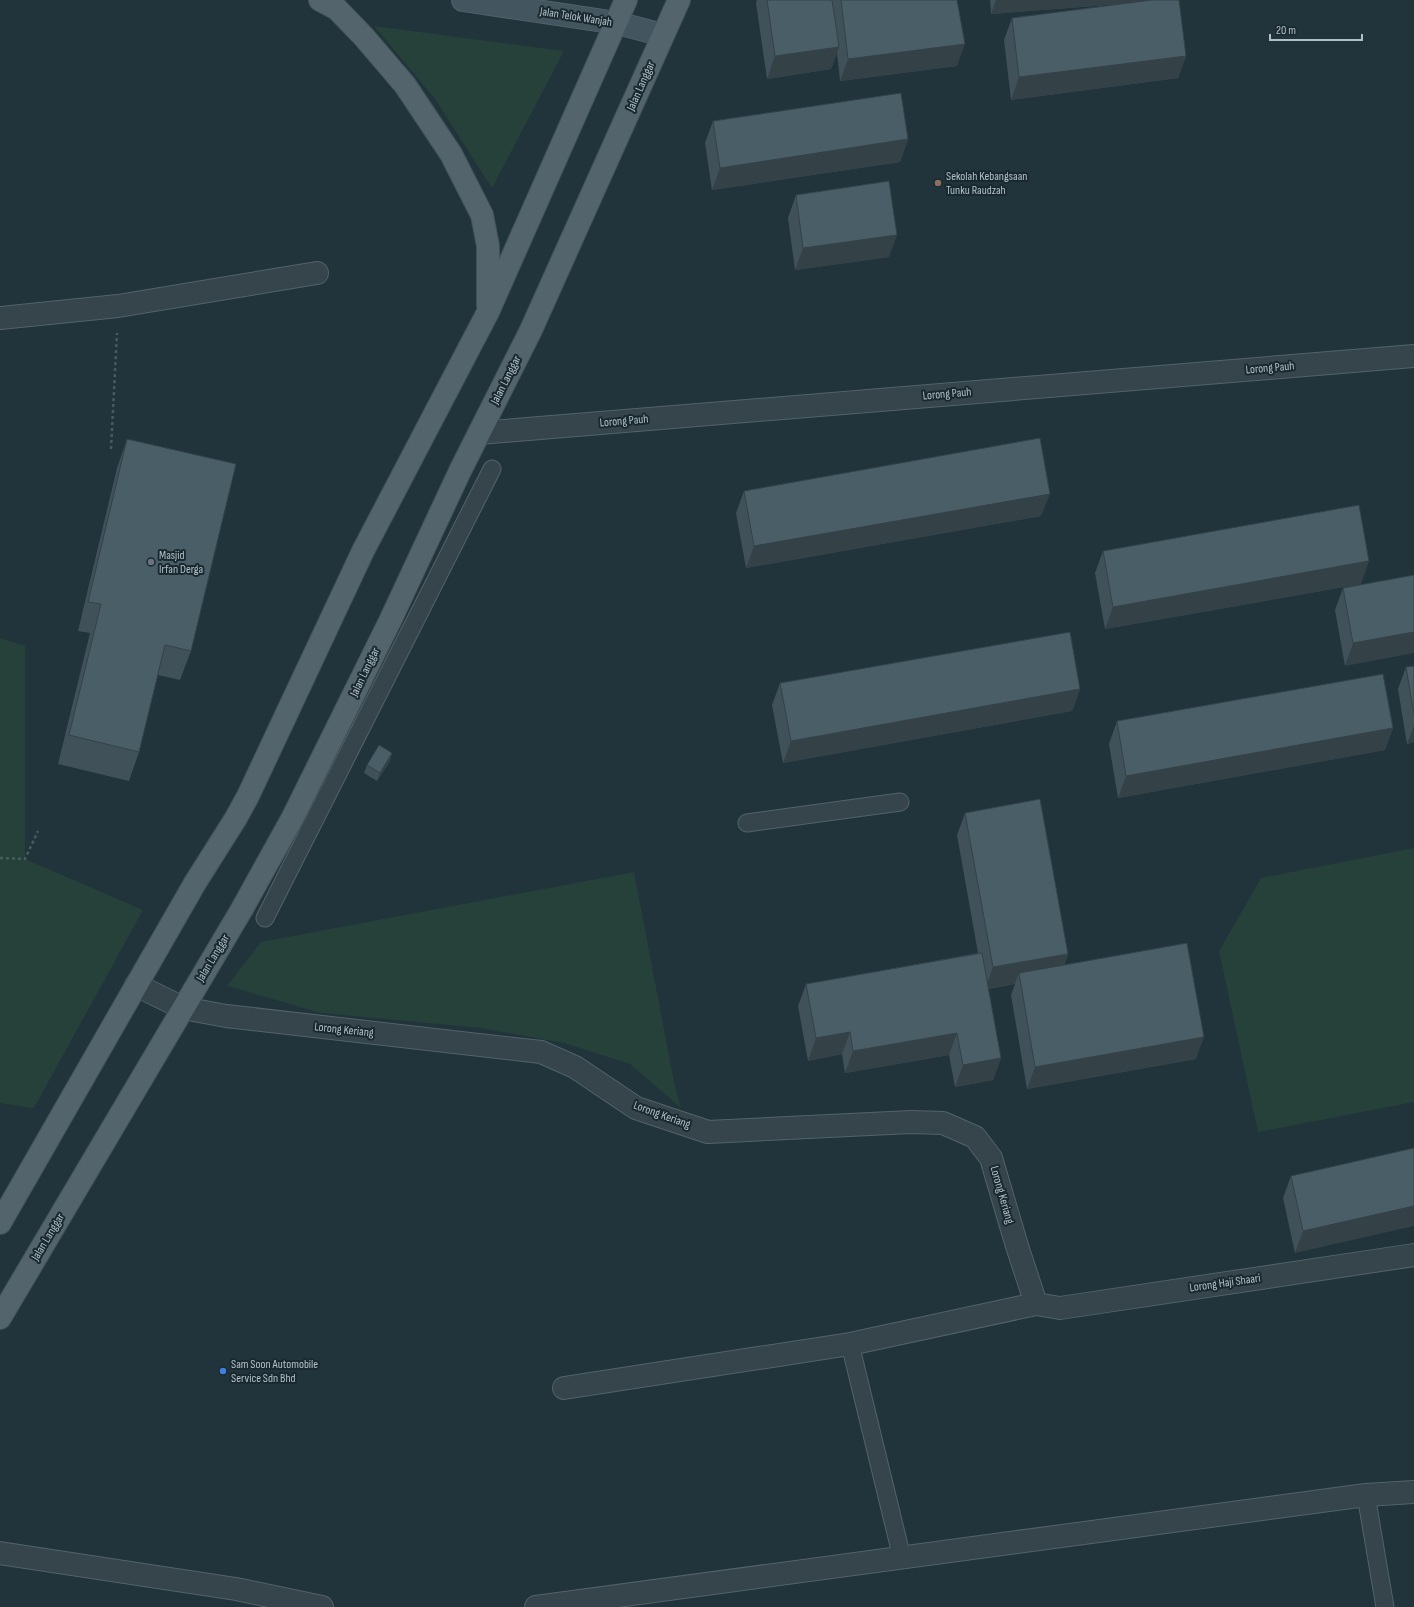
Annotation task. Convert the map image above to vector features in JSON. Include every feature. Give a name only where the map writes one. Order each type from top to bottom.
[{"type":"main road","points":[[320,0],[337,9],[364,37],[400,79],[451,154],[482,215],[488,246],[488,312]]},
{"type":"main road","name":"Jalan Telok Wanjah","points":[[463,0],[617,23],[664,36]]},
{"type":"main road","points":[[0,1223],[195,883],[248,796],[363,551],[488,312],[626,0]]},
{"type":"main road","name":"Jalan Langgar","points":[[0,1318],[242,909],[293,817],[390,620],[479,433],[531,330],[679,0]]},
{"type":"street","points":[[0,318],[118,306],[317,273]]},
{"type":"street","name":"Lorong Pauh","points":[[479,433],[1414,356]]},
{"type":"street","name":"Lorong Keriang","points":[[136,986],[183,1008],[277,1023],[481,1044],[541,1052],[575,1068],[636,1108],[708,1132],[910,1122],[943,1123],[975,1137],[991,1158],[1016,1246],[1036,1304]]},
{"type":"street","name":"Lorong Haji Shaari","points":[[1036,1304],[1060,1308],[1414,1255]]},
{"type":"street","points":[[564,1388],[850,1344],[1036,1304]]},
{"type":"street","points":[[536,1607],[1366,1495],[1414,1492]]},
{"type":"street","points":[[0,1553],[236,1589],[322,1607]]},
{"type":"lane","points":[[265,918],[492,469]]},
{"type":"lane","points":[[747,823],[900,802]]},
{"type":"lane","points":[[850,1344],[902,1558]]},
{"type":"lane","points":[[1366,1495],[1385,1607]]},
{"type":"path","points":[[111,449],[118,306]]},
{"type":"path","points":[[0,858],[25,859],[38,831]]},
{"type":"green space","points":[[374,26],[564,51],[492,188],[435,99]]},
{"type":"green space","points":[[0,638],[25,646],[25,859],[143,910],[34,1108],[0,1103]]},
{"type":"green space","points":[[1414,848],[1414,1102],[1258,1132],[1219,951],[1261,878]]},
{"type":"green space","points":[[634,872],[674,1082],[681,1108],[630,1064],[564,1043],[481,1028],[321,1013],[227,986],[261,942]]},
{"type":"building","points":[[767,0],[832,0],[839,47],[775,56]]},
{"type":"building","points":[[841,0],[957,0],[965,44],[848,59]]},
{"type":"building","points":[[1152,0],[1179,0],[1186,56],[1019,77],[1012,18]]},
{"type":"building","points":[[901,93],[908,139],[720,168],[713,121]]},
{"type":"building","points":[[889,181],[897,235],[803,248],[796,195]]},
{"type":"building","points":[[1040,438],[1050,494],[754,546],[744,491]]},
{"type":"building","name":"Masjid Irfan Derga","points":[[127,439],[236,464],[191,651],[165,645],[139,752],[69,735],[101,604],[88,602]]},
{"type":"building","points":[[1359,505],[1369,561],[1113,607],[1103,551]]},
{"type":"building","points":[[1414,575],[1414,632],[1353,643],[1343,588]]},
{"type":"building","points":[[1070,632],[1080,689],[791,741],[780,683]]},
{"type":"building","points":[[1414,666],[1414,714],[1406,667]]},
{"type":"building","points":[[1383,674],[1393,728],[1126,776],[1117,721]]},
{"type":"building","points":[[379,745],[392,753],[380,773],[367,765]]},
{"type":"building","points":[[1040,799],[1068,954],[993,967],[965,813]]},
{"type":"building","points":[[1187,943],[1204,1037],[1035,1067],[1019,973]]},
{"type":"building","points":[[982,953],[1001,1058],[963,1065],[957,1033],[853,1051],[850,1032],[816,1038],[806,984]]},
{"type":"building","points":[[1414,1148],[1414,1206],[1303,1231],[1291,1176]]},
{"type":"place","name":"Sekolah Kebangsaan Tunku Raudzah","points":[[938,183]]},
{"type":"place","name":"Masjid Irfan Derga","points":[[151,562]]},
{"type":"place","name":"Sam Soon Automobile Service Sdn Bhd","points":[[223,1371]]}]
